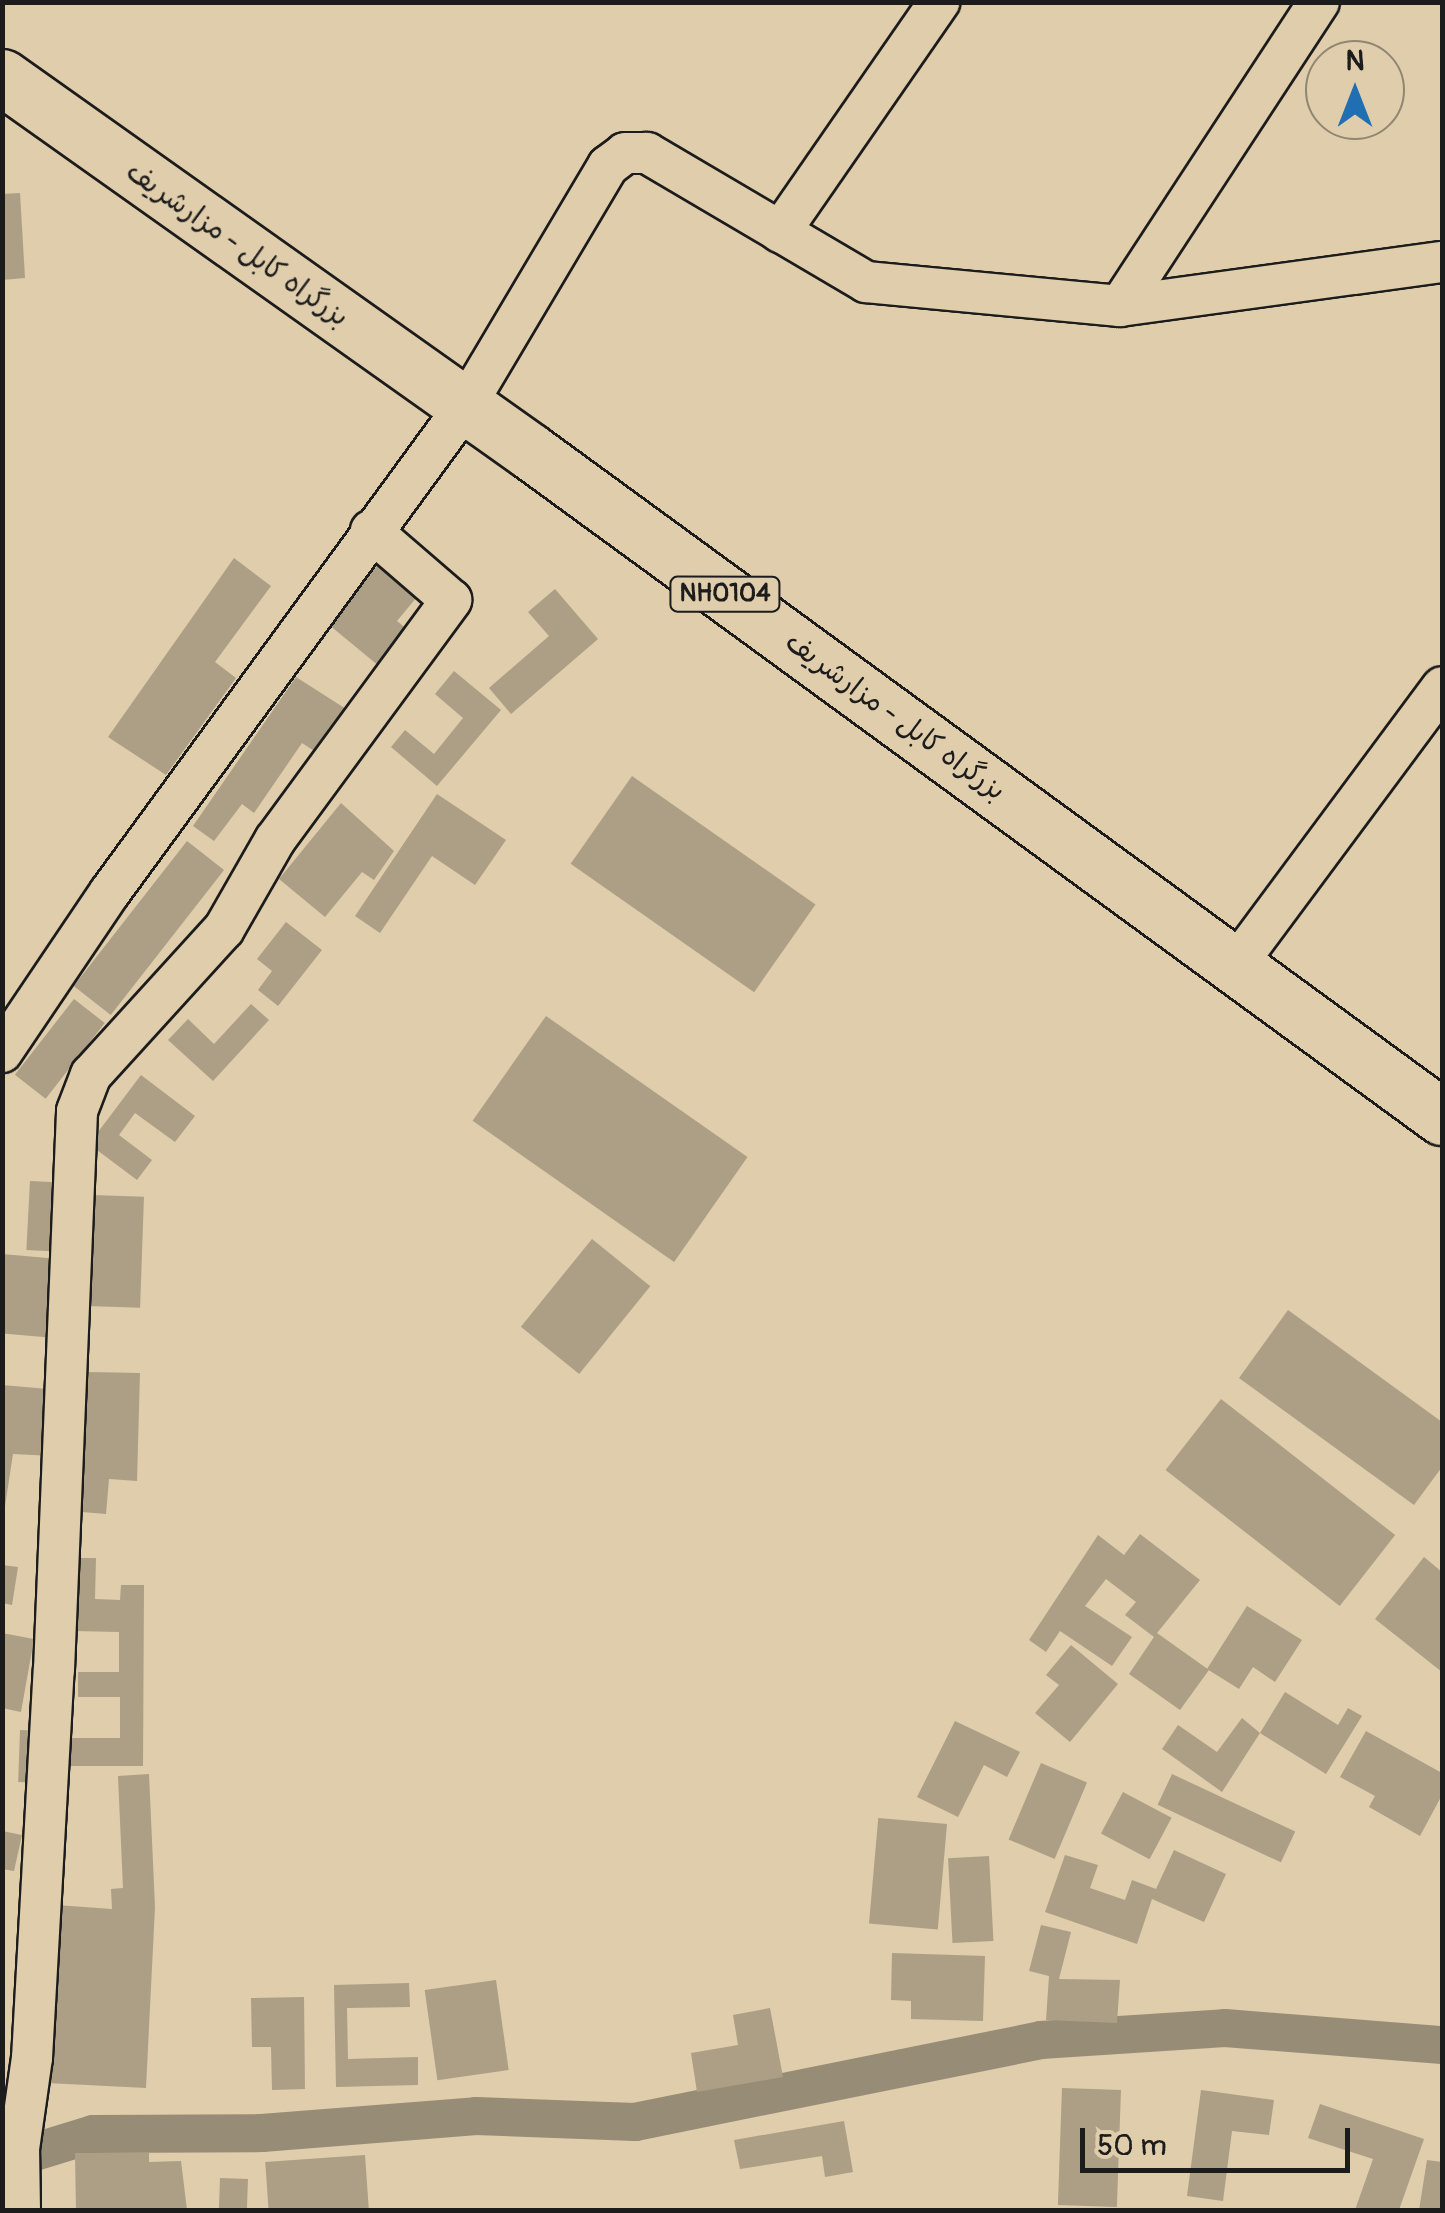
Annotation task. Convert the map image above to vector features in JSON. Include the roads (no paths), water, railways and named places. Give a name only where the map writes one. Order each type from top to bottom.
[{"type":"highway","name":"بزرگراه کابل - مزارشریف","points":[[2,77],[466,404],[1442,1117]]},
{"type":"street","points":[[780,232],[938,2]]},
{"type":"street","points":[[1120,306],[1320,2]]},
{"type":"street","points":[[2,1052],[466,404],[608,166],[625,152],[647,152],[866,282],[1120,306],[1442,262]]},
{"type":"street","points":[[20,2210],[19,2149],[32,2058],[53,1690],[77,1111],[91,1075],[224,930],[275,840],[451,600],[371,532]]},
{"type":"street","points":[[1235,966],[1442,687]]},
{"type":"waterway","points":[[2,2162],[93,2134],[262,2133],[476,2116],[635,2122],[1041,2040],[1225,2028],[1442,2045]]}]
